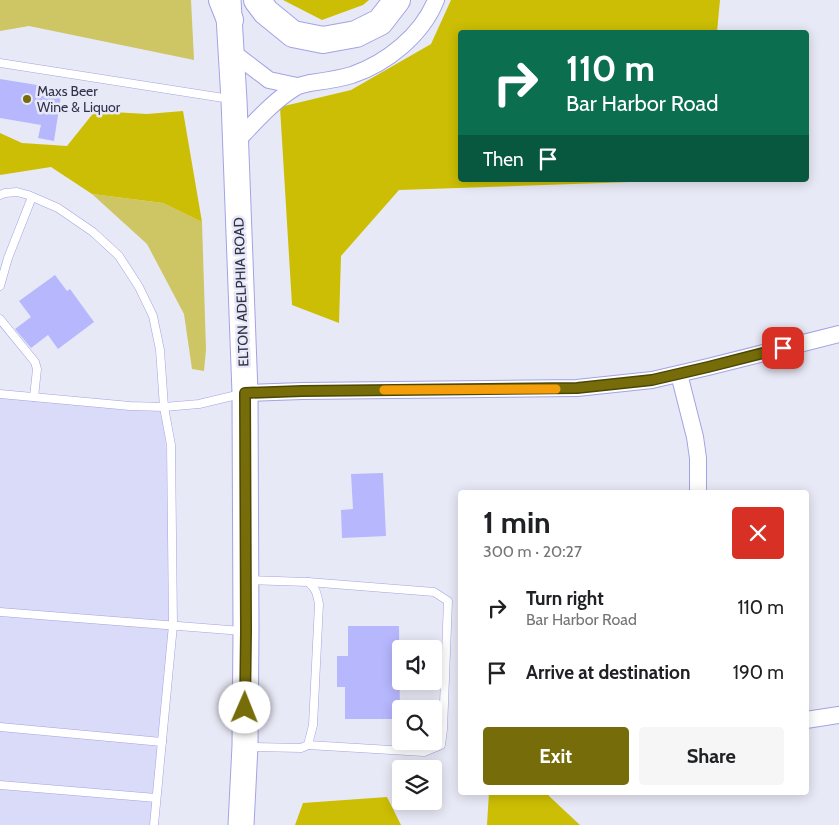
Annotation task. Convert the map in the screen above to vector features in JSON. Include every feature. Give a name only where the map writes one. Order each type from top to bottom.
[{"type":"highway","points":[[257,0],[266,12],[293,34],[324,40],[356,34],[380,22],[397,0]]},
{"type":"main road","name":"ELTON ADELPHIA ROAD","points":[[226,7],[234,100],[245,393],[245,746],[240,825]]},
{"type":"street","points":[[231,52],[269,80],[297,86],[352,75],[379,62],[402,47],[414,35],[429,14],[436,0]]},
{"type":"street","points":[[236,142],[275,103],[297,86]]},
{"type":"street","points":[[245,393],[577,388],[652,380],[839,334]]},
{"type":"street","points":[[679,374],[696,437],[698,490]]},
{"type":"street","points":[[809,720],[839,715]]},
{"type":"lane","points":[[0,63],[234,100]]},
{"type":"lane","points":[[0,195],[17,192],[32,197],[58,208],[93,232],[119,256],[139,287],[152,316],[160,350],[164,407],[171,445],[174,625],[154,825]]},
{"type":"lane","points":[[0,286],[8,258],[32,197]]},
{"type":"lane","points":[[0,319],[34,362],[37,369],[34,397]]},
{"type":"lane","points":[[0,394],[130,406],[164,407],[199,404],[245,393]]},
{"type":"lane","points":[[245,746],[301,748],[308,745],[424,752],[441,745],[448,601],[434,592],[308,582],[246,580]]},
{"type":"lane","points":[[308,582],[317,591],[319,604],[313,725],[308,745]]},
{"type":"lane","points":[[0,612],[246,631]]},
{"type":"lane","points":[[0,728],[162,742]]},
{"type":"lane","points":[[0,785],[156,798]]},
{"type":"shaded area","points":[[0,0],[191,0],[194,60],[29,26],[0,31]]},
{"type":"shaded area","points":[[283,0],[369,0],[363,5],[322,20]]},
{"type":"shaded area","points":[[451,0],[720,0],[717,30],[458,30],[458,182],[630,182],[399,190],[341,256],[339,323],[292,305],[280,107],[351,90],[431,44]]},
{"type":"shaded area","points":[[95,111],[147,114],[183,111],[202,222],[163,203],[92,194],[51,167],[0,175],[0,133],[22,143],[67,146]]},
{"type":"shaded area","points":[[92,194],[163,203],[202,222],[206,350],[204,371],[192,369],[184,314],[147,244]]},
{"type":"shaded area","points":[[0,393],[164,407],[173,625],[154,825],[0,825]]},
{"type":"shaded area","points":[[489,795],[548,795],[580,825],[487,825]]},
{"type":"shaded area","points":[[387,797],[401,825],[295,825],[303,803]]},
{"type":"building","points":[[0,79],[62,89],[54,141],[38,138],[41,125],[0,118]]},
{"type":"building","points":[[55,275],[67,291],[70,289],[94,322],[58,349],[48,335],[31,348],[15,329],[31,317],[19,301]]},
{"type":"building","points":[[383,473],[386,536],[342,538],[341,510],[353,509],[351,474]]},
{"type":"building","points":[[348,626],[399,626],[399,640],[392,640],[392,690],[400,690],[400,700],[392,700],[392,719],[345,719],[345,687],[337,687],[337,656],[348,656]]},
{"type":"slow traffic","points":[[384,390],[556,389]]},
{"type":"place","name":"Maxs Beer Wine & Liquor","points":[[27,99]]},
{"type":"route","points":[[245,708],[245,393],[577,388],[652,380],[783,348]]}]
